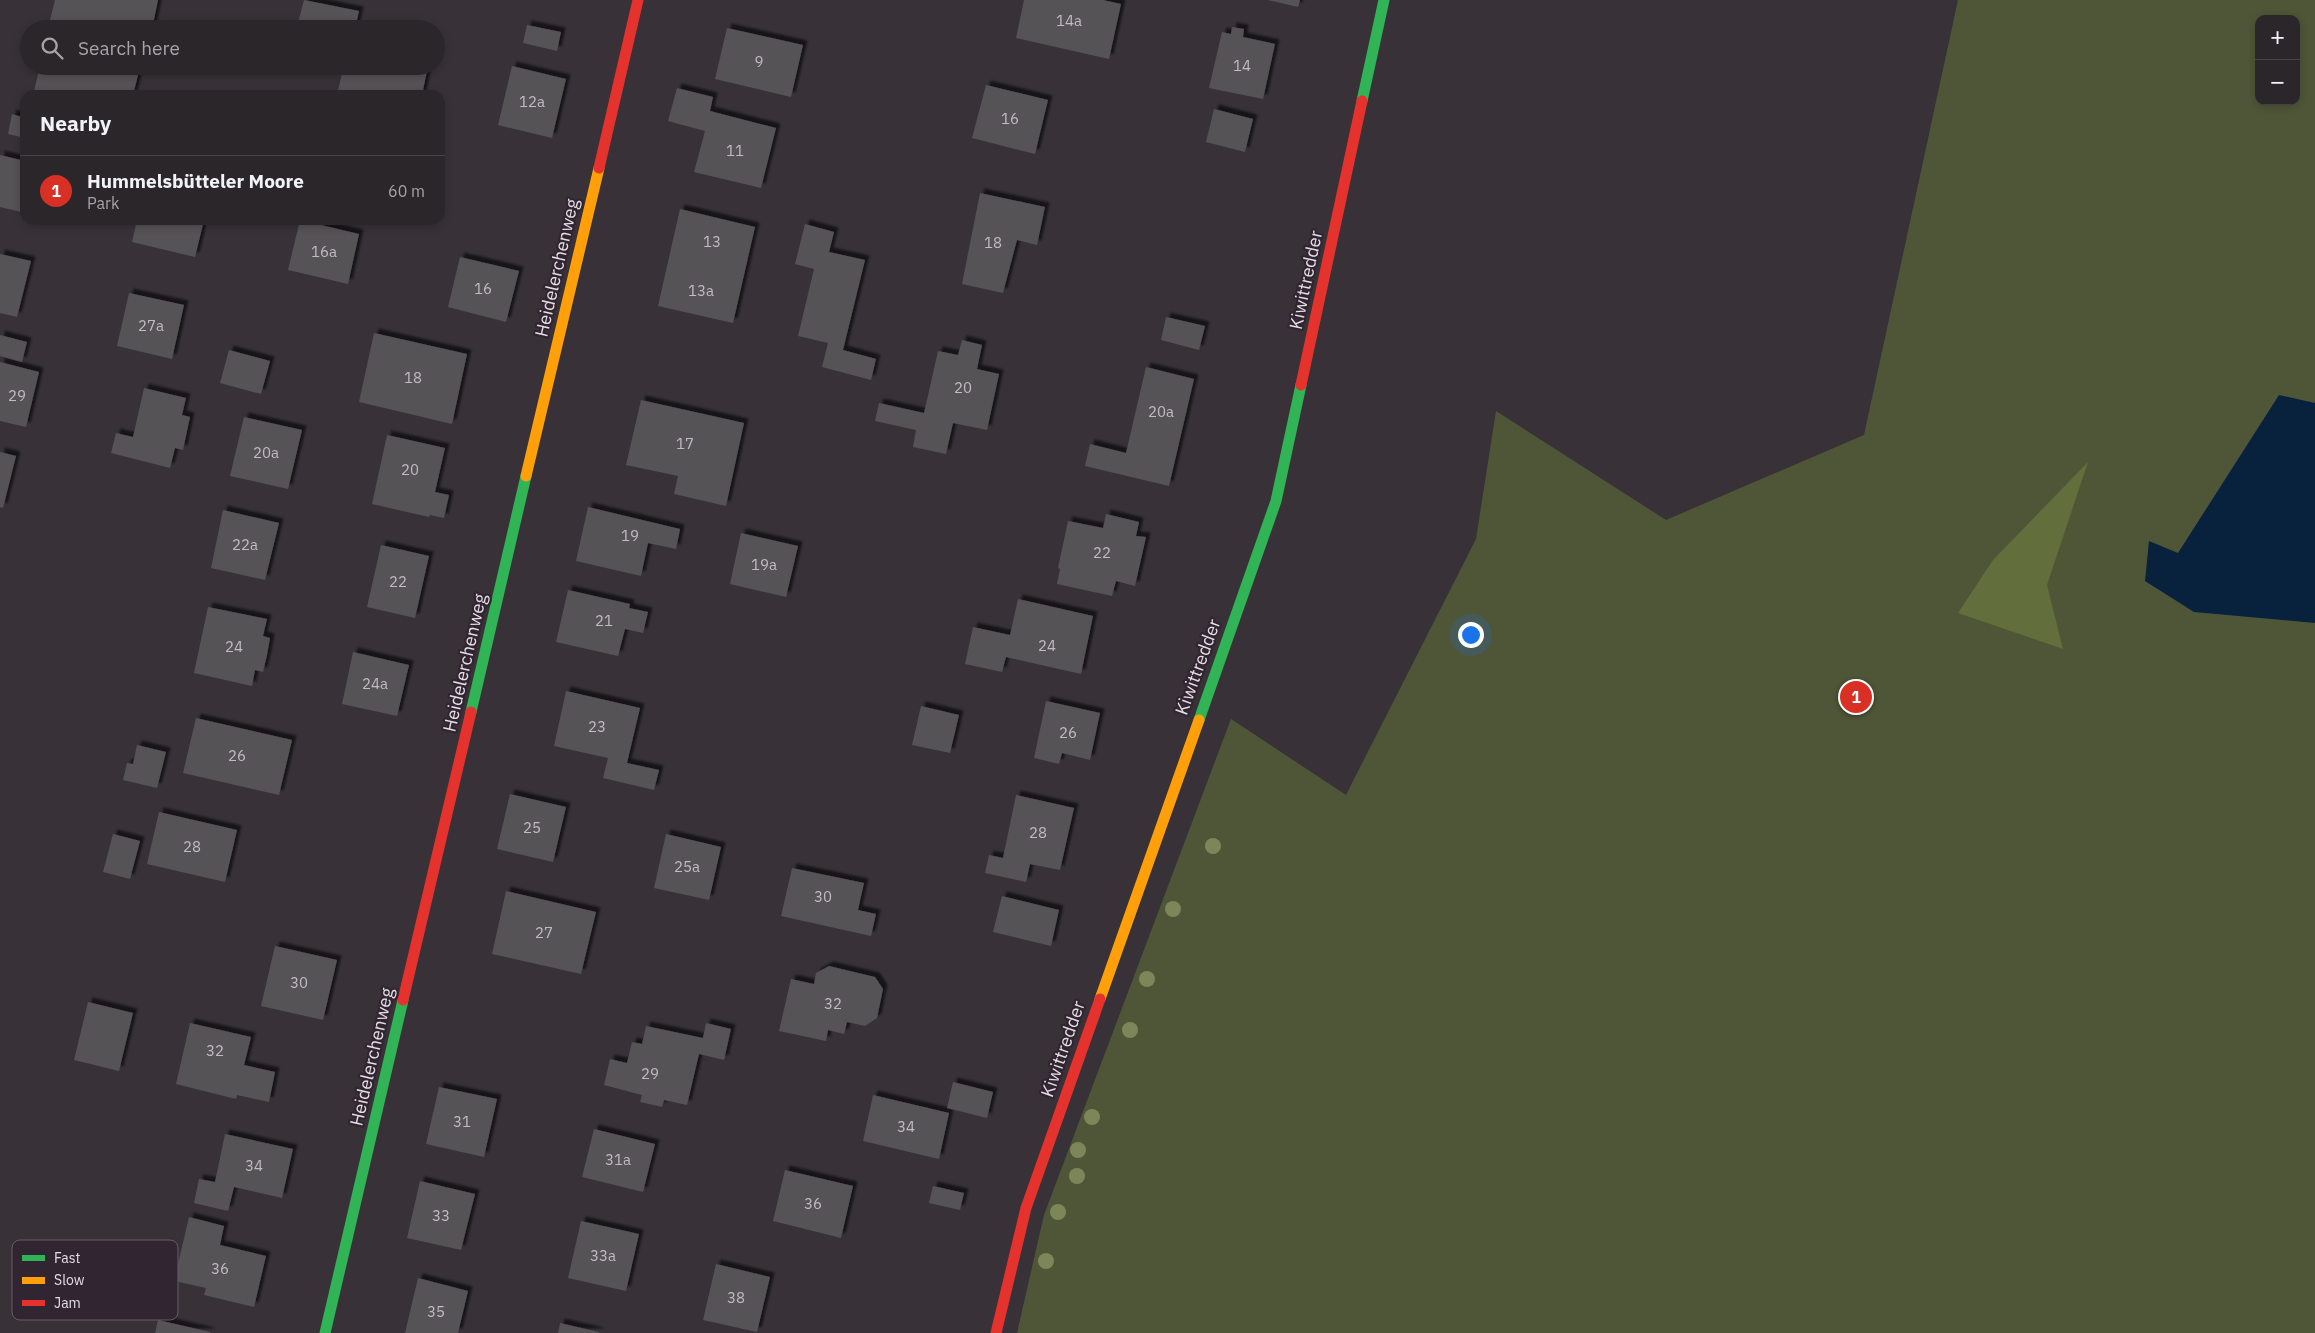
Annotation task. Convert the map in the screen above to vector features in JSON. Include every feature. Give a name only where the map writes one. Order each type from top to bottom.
[{"type":"street","name":"Heidelerchenweg","points":[[325,1333],[638,0]]},
{"type":"street","name":"Kiwittredder","points":[[996,1333],[1026,1208],[1276,501],[1384,0]]},
{"type":"green space","points":[[1958,0],[2315,0],[2315,1333],[1017,1333],[1044,1215],[1231,719],[1346,795],[1476,539],[1496,411],[1666,520],[1864,435]]},
{"type":"green space","points":[[2088,462],[2047,585],[2063,649],[1958,613],[1993,560]]},
{"type":"water","points":[[2279,395],[2315,403],[2315,623],[2194,612],[2145,581],[2149,541],[2178,553]]},
{"type":"building","points":[[55,0],[158,0],[154,20],[50,20]]},
{"type":"building","points":[[304,0],[359,11],[357,20],[299,20]]},
{"type":"building","points":[[1024,0],[1103,0],[1121,4],[1109,59],[1016,38]]},
{"type":"building","points":[[1268,0],[1300,0],[1298,7]]},
{"type":"building","points":[[527,25],[561,32],[557,51],[523,43]]},
{"type":"building","points":[[1232,27],[1244,29],[1243,37],[1275,44],[1263,99],[1209,88],[1222,32],[1231,34]]},
{"type":"building","points":[[727,28],[803,45],[791,97],[715,79]]},
{"type":"building","points":[[512,66],[566,79],[552,138],[498,125]]},
{"type":"building","points":[[38,75],[138,75],[134,90],[34,90]]},
{"type":"building","points":[[342,75],[426,75],[423,90],[338,90]]},
{"type":"building","points":[[986,85],[1048,100],[1035,154],[972,138]]},
{"type":"building","points":[[677,88],[713,97],[710,111],[776,128],[761,188],[694,172],[705,131],[668,121]]},
{"type":"building","points":[[1214,109],[1253,119],[1245,152],[1206,142]]},
{"type":"building","points":[[12,114],[20,116],[20,137],[8,134]]},
{"type":"building","points":[[0,155],[20,160],[20,212],[0,207]]},
{"type":"building","points":[[980,193],[1045,207],[1037,245],[1017,240],[1003,293],[962,284]]},
{"type":"building","points":[[680,209],[755,227],[733,323],[658,306]]},
{"type":"building","points":[[805,224],[834,232],[829,252],[865,260],[843,350],[876,359],[871,380],[822,367],[828,343],[798,336],[814,269],[795,264]]},
{"type":"building","points":[[136,225],[203,225],[195,257],[132,242]]},
{"type":"building","points":[[299,225],[321,225],[359,234],[348,284],[288,270]]},
{"type":"building","points":[[0,254],[31,261],[17,317],[0,313]]},
{"type":"building","points":[[460,257],[519,271],[506,322],[448,307]]},
{"type":"building","points":[[129,293],[184,305],[172,359],[117,346]]},
{"type":"building","points":[[1166,317],[1205,326],[1199,350],[1161,340]]},
{"type":"building","points":[[374,333],[467,354],[452,424],[359,402]]},
{"type":"building","points":[[0,335],[27,342],[22,362],[0,356]]},
{"type":"building","points":[[962,340],[982,345],[977,369],[999,374],[987,430],[953,423],[946,454],[913,447],[916,430],[875,421],[879,403],[924,413],[938,351],[958,355]]},
{"type":"building","points":[[229,350],[270,361],[261,394],[220,383]]},
{"type":"building","points":[[0,362],[39,372],[26,427],[0,421]]},
{"type":"building","points":[[1146,367],[1194,379],[1169,486],[1085,466],[1090,444],[1126,453]]},
{"type":"building","points":[[144,388],[186,398],[182,415],[190,417],[183,450],[175,448],[170,468],[111,453],[116,433],[133,437]]},
{"type":"building","points":[[641,400],[744,423],[726,506],[674,494],[678,476],[626,465]]},
{"type":"building","points":[[244,417],[302,430],[288,489],[230,476]]},
{"type":"building","points":[[387,435],[445,448],[435,492],[449,495],[444,518],[430,515],[429,517],[372,504]]},
{"type":"building","points":[[0,452],[16,456],[3,508],[0,507]]},
{"type":"building","points":[[588,507],[680,529],[676,549],[648,543],[641,576],[576,561]]},
{"type":"building","points":[[223,510],[279,523],[265,580],[211,568]]},
{"type":"building","points":[[1106,514],[1139,522],[1136,536],[1146,537],[1135,586],[1116,581],[1112,596],[1057,584],[1060,569],[1058,568],[1068,521],[1103,528]]},
{"type":"building","points":[[741,533],[798,546],[786,597],[730,584]]},
{"type":"building","points":[[381,545],[429,556],[415,618],[367,607]]},
{"type":"building","points":[[568,590],[630,604],[629,608],[648,612],[643,633],[625,629],[618,656],[556,642]]},
{"type":"building","points":[[1018,599],[1093,616],[1081,674],[1006,657],[1002,672],[965,664],[973,627],[1010,635]]},
{"type":"building","points":[[208,607],[267,619],[263,636],[270,638],[267,655],[263,672],[255,670],[252,686],[194,673]]},
{"type":"building","points":[[353,652],[409,665],[397,716],[342,704]]},
{"type":"building","points":[[566,691],[640,708],[627,763],[659,770],[654,790],[603,778],[608,758],[554,746]]},
{"type":"building","points":[[1046,701],[1100,713],[1090,760],[1062,753],[1059,764],[1034,758]]},
{"type":"building","points":[[921,706],[959,715],[950,753],[912,745]]},
{"type":"building","points":[[196,718],[292,740],[279,795],[183,773]]},
{"type":"building","points":[[137,745],[166,752],[157,788],[123,780],[127,763],[133,764]]},
{"type":"building","points":[[510,794],[566,807],[553,862],[497,849]]},
{"type":"building","points":[[1016,795],[1074,808],[1060,870],[1030,864],[1026,882],[985,873],[989,855],[1003,858]]},
{"type":"building","points":[[159,812],[237,830],[225,882],[147,864]]},
{"type":"building","points":[[113,834],[140,841],[130,879],[103,872]]},
{"type":"building","points":[[666,834],[721,847],[709,900],[654,888]]},
{"type":"building","points":[[792,868],[864,883],[858,910],[876,914],[871,936],[781,916]]},
{"type":"building","points":[[506,891],[596,912],[581,974],[492,954]]},
{"type":"building","points":[[1002,896],[1059,910],[1051,946],[993,932]]},
{"type":"building","points":[[275,946],[337,960],[323,1020],[261,1006]]},
{"type":"building","points":[[829,966],[875,977],[883,989],[877,1018],[865,1026],[847,1022],[844,1034],[828,1030],[826,1041],[779,1031],[791,979],[814,984],[816,973]]},
{"type":"building","points":[[88,1002],[133,1013],[119,1071],[74,1060]]},
{"type":"building","points":[[190,1023],[251,1037],[244,1065],[275,1072],[269,1102],[237,1095],[236,1099],[176,1084]]},
{"type":"building","points":[[706,1023],[731,1029],[724,1060],[699,1054],[687,1105],[664,1100],[662,1107],[640,1102],[642,1095],[604,1085],[610,1059],[627,1063],[632,1042],[642,1044],[646,1026],[703,1038]]},
{"type":"building","points":[[953,1082],[993,1092],[987,1118],[947,1108]]},
{"type":"building","points":[[439,1087],[497,1099],[484,1157],[426,1144]]},
{"type":"building","points":[[873,1095],[949,1113],[939,1159],[863,1141]]},
{"type":"building","points":[[594,1129],[655,1144],[643,1192],[582,1177]]},
{"type":"building","points":[[225,1134],[293,1149],[282,1198],[234,1187],[228,1211],[194,1203],[199,1179],[215,1182]]},
{"type":"building","points":[[785,1170],[853,1186],[841,1238],[773,1221]]},
{"type":"building","points":[[420,1181],[475,1194],[461,1250],[407,1238]]},
{"type":"building","points":[[933,1186],[964,1193],[960,1210],[929,1203]]},
{"type":"building","points":[[189,1217],[224,1226],[220,1245],[266,1256],[254,1307],[204,1295],[206,1288],[178,1282],[178,1264]]},
{"type":"building","points":[[581,1221],[639,1234],[626,1291],[568,1278]]},
{"type":"building","points":[[716,1264],[770,1277],[757,1332],[703,1320]]},
{"type":"building","points":[[418,1278],[468,1291],[458,1333],[405,1333]]},
{"type":"building","points":[[158,1320],[210,1332],[210,1333],[155,1333]]},
{"type":"building","points":[[560,1323],[599,1332],[599,1333],[558,1333]]},
{"type":"traffic: fast","points":[[1362,101],[1384,0]]},
{"type":"traffic: fast","points":[[1199,720],[1276,501],[1301,385]]},
{"type":"traffic: fast","points":[[471,712],[526,476]]},
{"type":"traffic: fast","points":[[325,1333],[403,1000]]},
{"type":"traffic: slow","points":[[526,476],[599,168]]},
{"type":"traffic: slow","points":[[1100,999],[1199,720]]},
{"type":"traffic: jam","points":[[599,168],[638,0]]},
{"type":"traffic: jam","points":[[1301,385],[1362,101]]},
{"type":"traffic: jam","points":[[403,1000],[471,712]]},
{"type":"traffic: jam","points":[[996,1333],[1026,1208],[1100,999]]},
{"type":"place","name":"Hummelsbütteler Moore","points":[[1856,697]]}]
